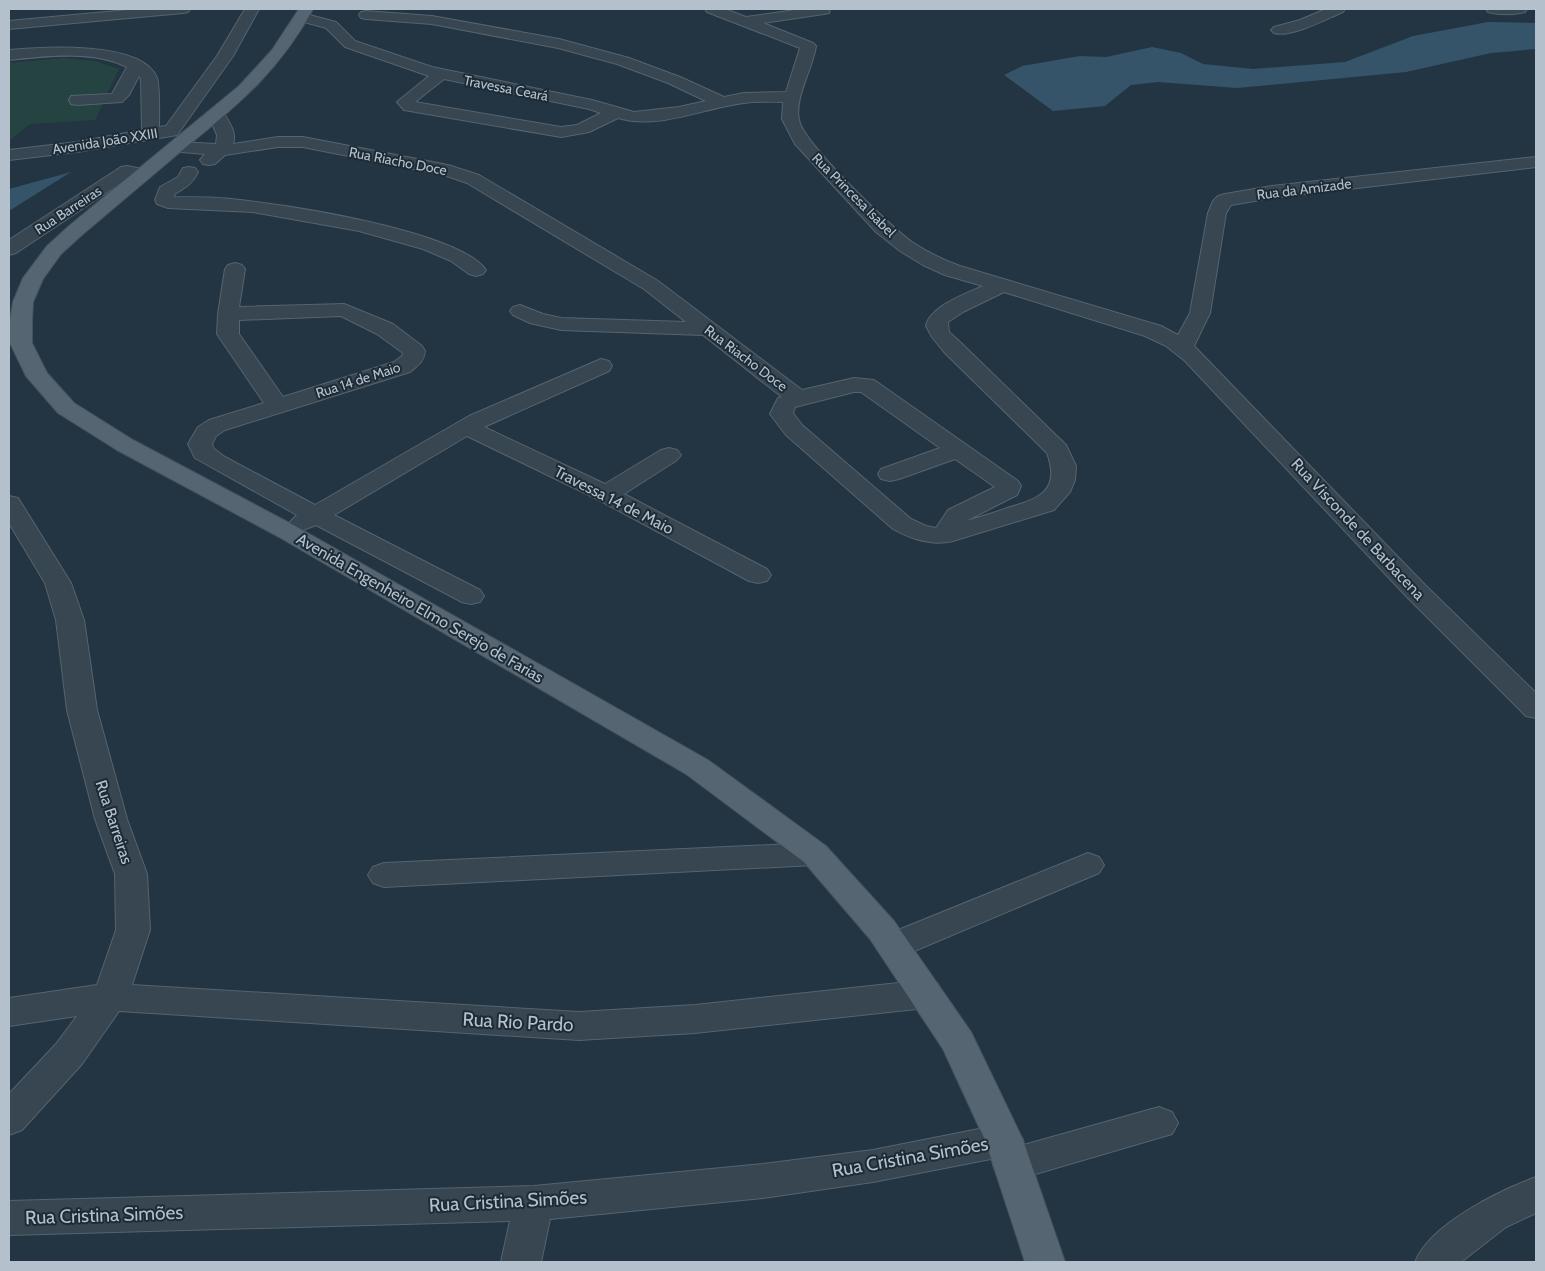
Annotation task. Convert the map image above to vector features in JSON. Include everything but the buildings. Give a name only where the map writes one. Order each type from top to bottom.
[{"type":"main road","points":[[202,128],[266,70],[286,45],[304,13]]},
{"type":"main road","name":"Avenida Engenheiro Elmo Serejo de Farias","points":[[173,139],[122,171],[54,250],[33,278],[23,302],[21,343],[36,376],[66,408],[125,445],[288,532],[697,767],[815,854],[893,946],[958,1042],[1008,1153],[1045,1262]]},
{"type":"street","points":[[9,20],[148,9]]},
{"type":"street","points":[[9,25],[183,9]]},
{"type":"street","points":[[173,139],[252,9]]},
{"type":"street","points":[[712,9],[808,46]]},
{"type":"street","points":[[1279,30],[1305,23],[1338,9]]},
{"type":"street","points":[[1493,9],[1520,9]]},
{"type":"street","points":[[746,22],[826,10]]},
{"type":"street","name":"Rua Princesa Isabel","points":[[826,10],[808,46],[804,68],[793,97],[790,119],[793,127],[811,152],[862,207],[904,245],[940,266],[1153,332],[1183,346]]},
{"type":"street","name":"Travessa Ceará","points":[[304,13],[331,26],[350,44],[441,74],[633,116],[642,117],[678,112],[744,98],[793,97]]},
{"type":"street","points":[[366,15],[432,20],[559,44],[631,64],[674,80],[721,102]]},
{"type":"street","points":[[9,55],[51,52],[95,54],[114,56],[136,66],[147,74],[149,78],[151,134]]},
{"type":"street","points":[[76,100],[116,98],[121,95],[136,66]]},
{"type":"street","points":[[441,74],[405,102],[410,106],[561,132],[571,132],[580,129],[616,112]]},
{"type":"street","points":[[217,116],[227,135],[226,143],[221,150],[189,172],[186,180],[166,192],[164,200],[168,202],[228,204],[262,208],[366,227],[438,248],[465,260],[476,270]]},
{"type":"street","name":"Avenida João XXIII","points":[[9,155],[77,147],[151,134],[173,139],[202,128]]},
{"type":"street","name":"Rua Riacho Doce","points":[[173,139],[221,150],[278,142],[303,142],[458,172],[498,193],[651,285],[798,398],[786,403],[781,414],[794,430],[902,524],[913,531],[928,536],[944,536],[1045,505],[1061,487],[1064,466],[1058,450],[952,347],[938,329],[937,324],[940,318],[950,311],[1002,285]]},
{"type":"street","name":"Rua Barreiras","points":[[9,249],[122,171],[77,147]]},
{"type":"street","name":"Rua da Amizade","points":[[1183,346],[1200,312],[1217,213],[1220,205],[1225,200],[1272,192],[1536,162]]},
{"type":"street","points":[[122,171],[189,172]]},
{"type":"street","points":[[235,268],[228,314],[228,334],[277,405]]},
{"type":"street","name":"Rua 14 de Maio","points":[[228,314],[344,310],[385,329],[414,352],[413,359],[402,367],[277,405],[217,426],[206,432],[200,444],[203,453],[217,462],[285,500],[471,596]]},
{"type":"street","points":[[520,311],[537,319],[561,324],[708,329]]},
{"type":"street","name":"Rua Visconde de Barbacena","points":[[1183,346],[1234,396],[1416,591],[1536,709]]},
{"type":"street","points":[[288,532],[315,514],[468,428],[473,423],[508,405],[601,366]]},
{"type":"street","points":[[798,398],[854,385],[866,385],[1009,486],[1008,490],[957,515],[944,536]]},
{"type":"street","name":"Travessa 14 de Maio","points":[[468,428],[606,494],[758,575]]},
{"type":"street","points":[[890,474],[958,450]]},
{"type":"street","points":[[606,494],[669,455]]},
{"type":"street","name":"Rua Barreiras","points":[[9,1119],[69,1054],[110,998],[133,930],[131,874],[111,819],[82,710],[70,620],[58,582],[13,519]]},
{"type":"street","points":[[384,875],[815,854]]},
{"type":"street","points":[[893,946],[1088,865]]},
{"type":"street","name":"Rua Rio Pardo","points":[[9,1012],[110,998],[579,1026],[694,1019],[926,994]]},
{"type":"street","name":"Rua Cristina Simões","points":[[9,1218],[534,1203],[763,1181],[873,1166],[1008,1153],[1159,1123]]},
{"type":"street","points":[[1435,1262],[1446,1250],[1492,1215],[1536,1194]]},
{"type":"street","points":[[521,1262],[534,1203]]},
{"type":"green space","points":[[64,58],[95,61],[119,69],[95,120],[30,124],[9,141],[9,63]]},
{"type":"water","points":[[1488,22],[1536,23],[1536,49],[1491,53],[1406,72],[1237,88],[1158,82],[1131,85],[1105,106],[1053,111],[1004,75],[1022,66],[1080,56],[1106,57],[1152,47],[1181,53],[1203,64],[1253,69],[1345,62],[1413,36]]},
{"type":"water","points":[[71,172],[9,211],[9,189]]}]
